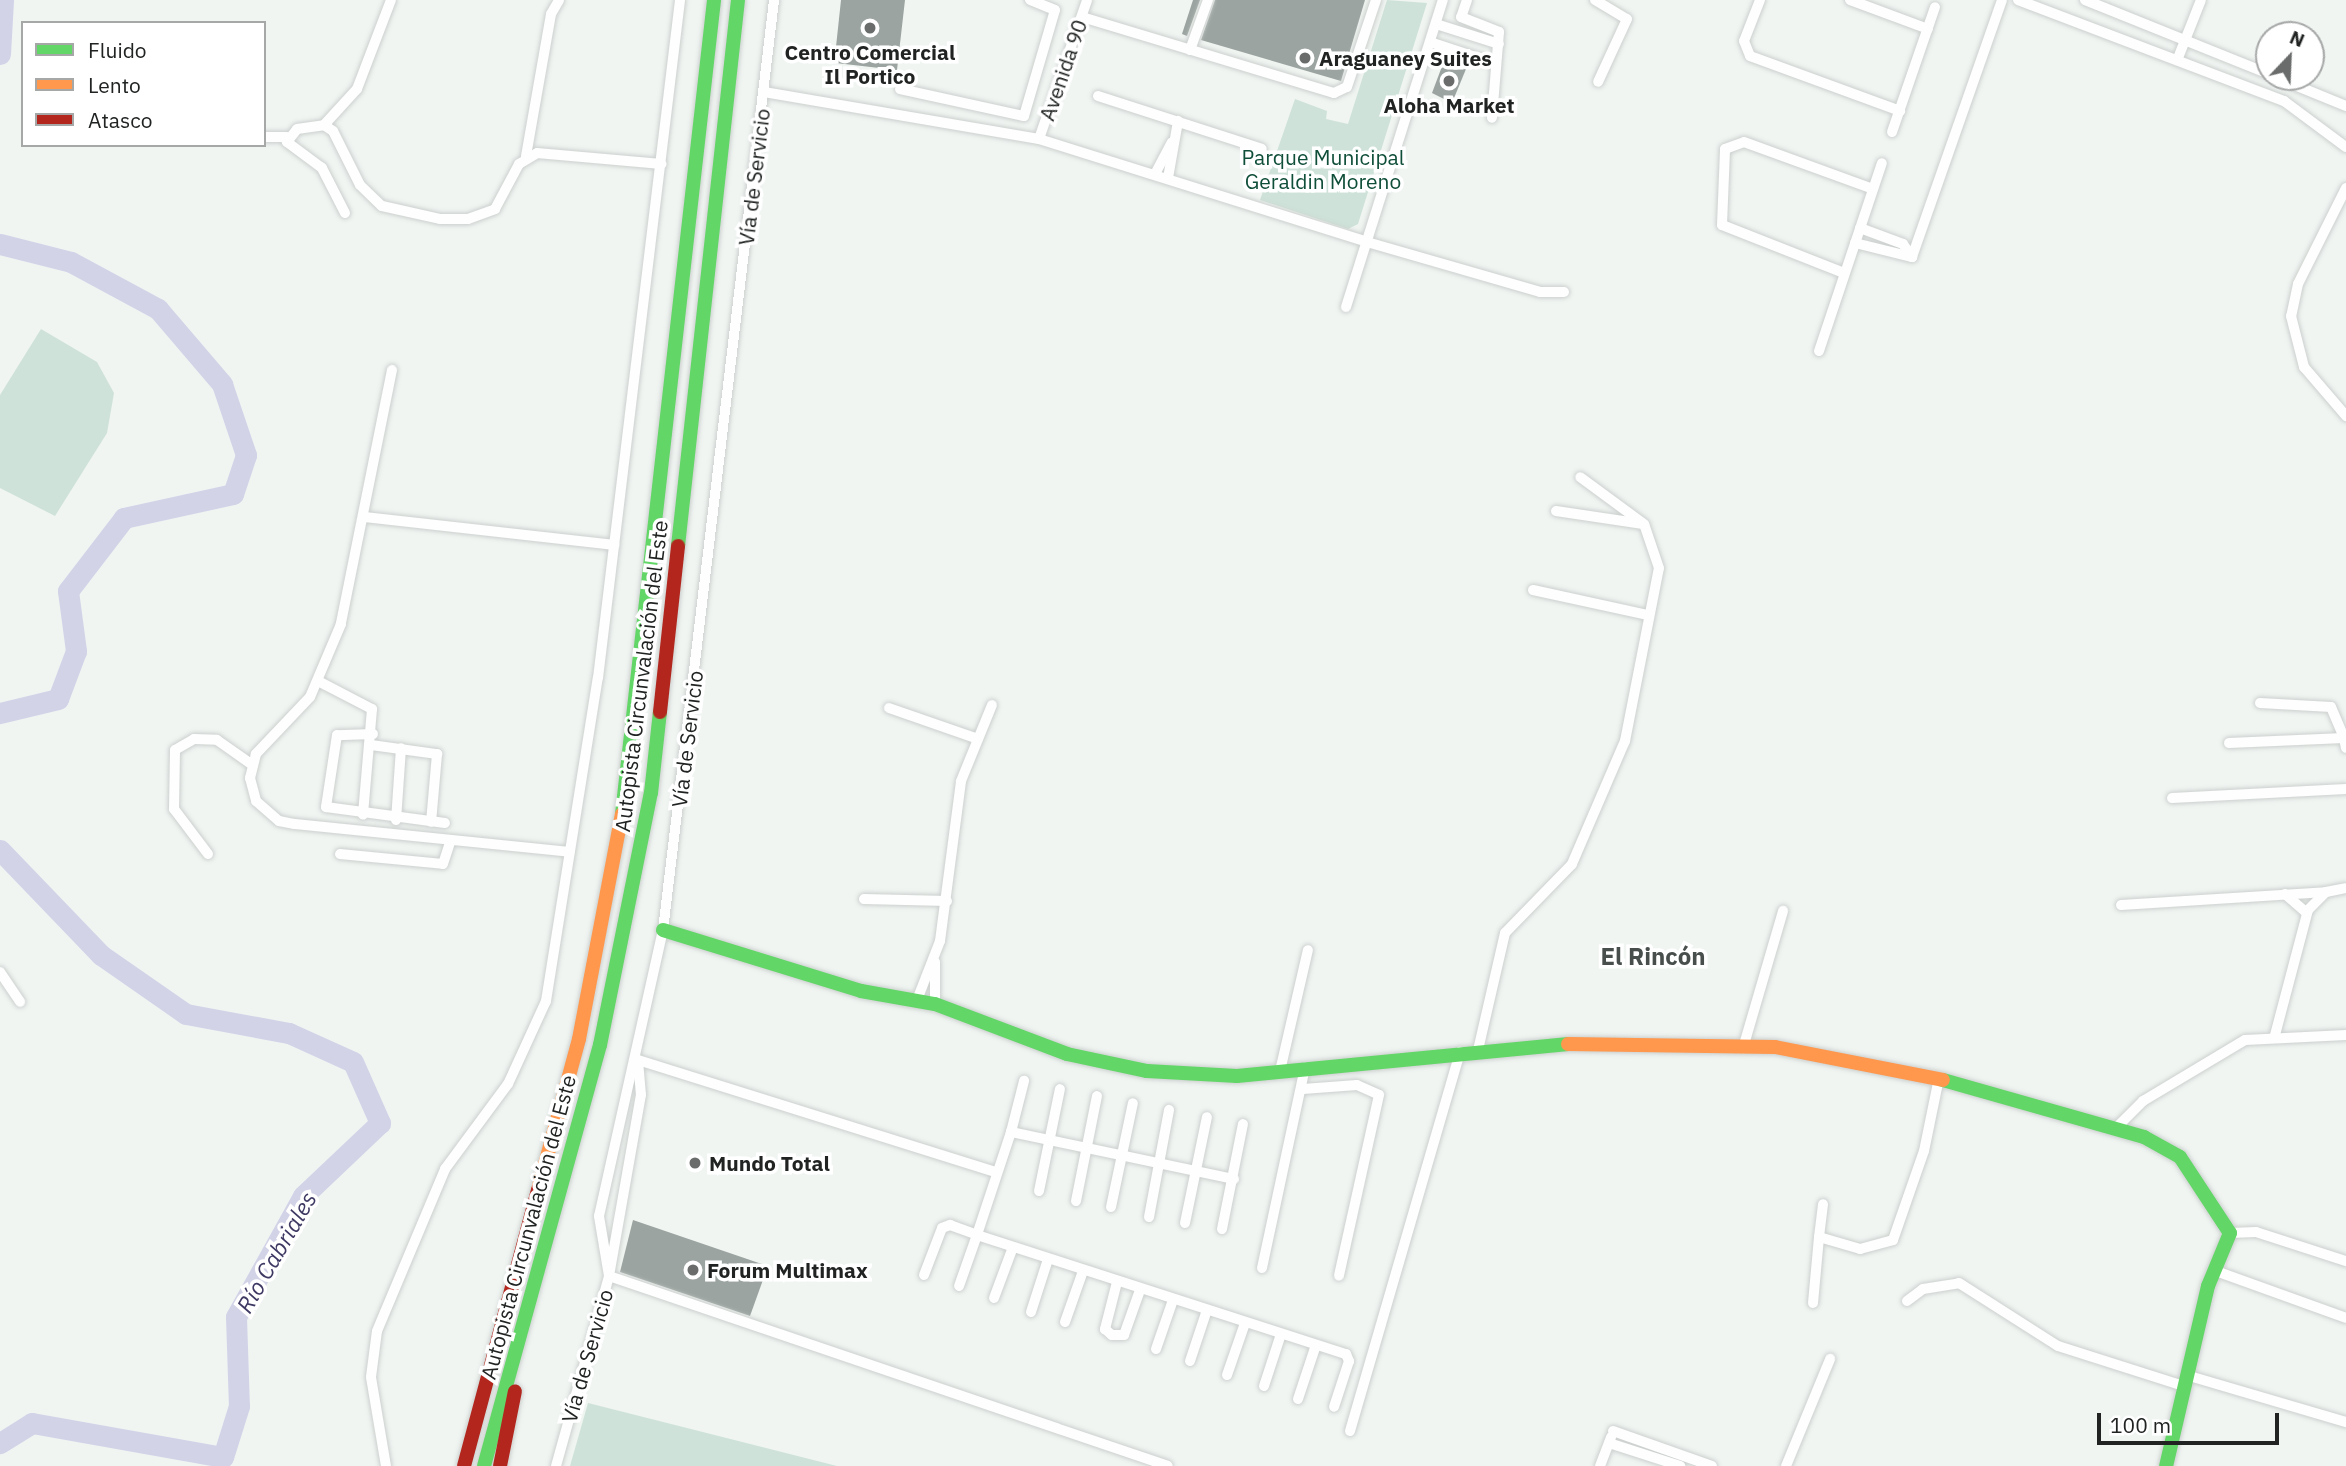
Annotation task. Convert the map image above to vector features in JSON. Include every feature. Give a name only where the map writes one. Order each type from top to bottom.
[{"type":"main road","name":"Autopista Circunvalación del Este","points":[[464,1466],[579,1039],[627,789],[713,0]]},
{"type":"main road","name":"Autopista Circunvalación del Este","points":[[484,1466],[600,1045],[651,793],[738,0]]},
{"type":"main road","points":[[663,930],[861,992],[934,1004],[1067,1054],[1147,1071],[1280,1071],[1537,1044],[1812,1051],[1939,1078],[2115,1129],[2180,1157],[2230,1233],[2213,1270],[2184,1380],[2166,1466]]},
{"type":"main road","points":[[500,1466],[519,1342]]},
{"type":"street","points":[[266,137],[287,137],[297,129],[324,125],[357,89],[391,0]]},
{"type":"street","points":[[324,125],[371,198],[400,213],[482,216],[502,200],[526,156],[551,15],[559,0]]},
{"type":"street","points":[[386,1466],[371,1377],[377,1331],[445,1169],[508,1084],[546,1001],[614,545],[680,0]]},
{"type":"street","name":"Vía de Servicio","points":[[555,1466],[609,1276],[599,1216],[626,1085],[638,1059],[663,930],[774,0]]},
{"type":"street","points":[[900,89],[1024,116],[1055,10],[1030,0]]},
{"type":"street","name":"Avenida 90","points":[[1039,139],[1087,0]]},
{"type":"street","points":[[1190,50],[1208,0]]},
{"type":"street","points":[[1082,17],[1190,50],[1342,91],[1376,0]]},
{"type":"street","points":[[1346,307],[1443,0]]},
{"type":"street","points":[[1467,0],[1461,17],[1499,32],[1494,63],[1492,118]]},
{"type":"street","points":[[1595,0],[1628,19],[1598,82]]},
{"type":"street","points":[[1760,0],[1744,41],[1750,57],[1900,111]]},
{"type":"street","points":[[1850,0],[1928,29]]},
{"type":"street","points":[[1912,257],[2003,0]]},
{"type":"street","points":[[2018,0],[2284,100],[2346,147]]},
{"type":"street","points":[[2085,0],[2186,37],[2255,68]]},
{"type":"street","points":[[2178,58],[2201,0]]},
{"type":"street","points":[[1892,132],[1936,7]]},
{"type":"street","points":[[1436,24],[1499,44]]},
{"type":"street","points":[[1430,42],[1494,63]]},
{"type":"street","points":[[2309,91],[2346,106]]},
{"type":"street","points":[[764,92],[1039,139],[1367,242],[1540,292],[1564,292]]},
{"type":"street","points":[[1098,96],[1262,149]]},
{"type":"street","points":[[1008,134],[1012,114]]},
{"type":"street","points":[[1168,178],[1172,142],[1178,121]]},
{"type":"street","points":[[287,137],[322,169],[345,212]]},
{"type":"street","points":[[1155,174],[1172,142]]},
{"type":"street","points":[[1844,273],[1722,225],[1726,149],[1744,142],[1872,189]]},
{"type":"street","points":[[526,156],[662,163]]},
{"type":"street","points":[[1819,351],[1882,163]]},
{"type":"street","points":[[2346,188],[2298,284],[2291,316],[2301,361],[2346,416]]},
{"type":"street","points":[[1860,229],[1903,244],[1912,257]]},
{"type":"street","points":[[1855,243],[1912,257]]},
{"type":"street","points":[[392,370],[365,517],[341,624],[318,681],[251,764],[256,801],[279,821],[570,852]]},
{"type":"street","points":[[1478,1050],[1505,933],[1572,864],[1625,741],[1648,615],[1658,554],[1644,524],[1580,477]]},
{"type":"street","points":[[1556,510],[1644,524]]},
{"type":"street","points":[[365,517],[614,545]]},
{"type":"street","points":[[1533,590],[1648,615]]},
{"type":"street","points":[[318,681],[369,706],[373,734],[363,815]]},
{"type":"street","points":[[2229,743],[2345,743],[2331,707],[2260,703]]},
{"type":"street","points":[[934,1004],[935,961],[947,901],[955,806],[992,705]]},
{"type":"street","points":[[888,708],[978,739]]},
{"type":"street","points":[[373,734],[337,735],[325,800],[332,809],[396,820],[445,823]]},
{"type":"street","points":[[208,854],[174,809],[175,750],[194,739],[217,740],[251,764]]},
{"type":"street","points":[[371,745],[436,754],[431,822]]},
{"type":"street","points":[[396,820],[401,748]]},
{"type":"street","points":[[2172,798],[2346,789]]},
{"type":"street","points":[[340,854],[443,864],[451,840]]},
{"type":"street","points":[[2121,905],[2326,892],[2346,888]]},
{"type":"street","points":[[2275,1035],[2307,914],[2326,892]]},
{"type":"street","points":[[2284,894],[2307,914]]},
{"type":"street","points":[[864,899],[947,901]]},
{"type":"street","points":[[1743,1048],[1783,911]]},
{"type":"street","points":[[1280,1071],[1308,950]]},
{"type":"street","points":[[917,1000],[935,961]]},
{"type":"street","points":[[0,972],[20,1002]]},
{"type":"street","points":[[2115,1129],[2143,1101],[2231,1047],[2275,1035],[2346,1035]]},
{"type":"street","points":[[1350,1431],[1461,1052]]},
{"type":"street","points":[[996,1172],[638,1059],[641,1095],[620,1193],[609,1276],[1168,1466]]},
{"type":"street","points":[[1262,1268],[1303,1089],[1305,1068]]},
{"type":"street","points":[[1819,1237],[1860,1249],[1893,1240],[1924,1151],[1939,1078]]},
{"type":"street","points":[[959,1286],[1011,1132],[1024,1081]]},
{"type":"street","points":[[1303,1089],[1357,1085],[1379,1095],[1339,1276]]},
{"type":"street","points":[[1038,1191],[1060,1089]]},
{"type":"street","points":[[1076,1201],[1097,1096]]},
{"type":"street","points":[[1111,1207],[1133,1103]]},
{"type":"street","points":[[1149,1217],[1170,1110]]},
{"type":"street","points":[[1185,1223],[1207,1117]]},
{"type":"street","points":[[1222,1229],[1243,1124]]},
{"type":"street","points":[[1011,1132],[1234,1179]]},
{"type":"street","points":[[605,1183],[620,1193]]},
{"type":"street","points":[[1813,1303],[1823,1204]]},
{"type":"street","points":[[924,1275],[945,1224],[1349,1357],[1334,1407]]},
{"type":"street","points":[[2230,1233],[2256,1232],[2346,1261]]},
{"type":"street","points":[[994,1298],[1013,1247]]},
{"type":"street","points":[[1031,1312],[1048,1259]]},
{"type":"street","points":[[2213,1270],[2346,1318]]},
{"type":"street","points":[[1065,1322],[1083,1271]]},
{"type":"street","points":[[1117,1282],[1105,1329],[1112,1335],[1124,1335],[1140,1290]]},
{"type":"street","points":[[1907,1301],[1923,1289],[1959,1283],[2058,1346],[2346,1422]]},
{"type":"street","points":[[1156,1349],[1173,1300]]},
{"type":"street","points":[[1190,1361],[1207,1310]]},
{"type":"street","points":[[1227,1375],[1245,1323]]},
{"type":"street","points":[[1264,1387],[1281,1334]]},
{"type":"street","points":[[1298,1399],[1316,1345]]},
{"type":"street","points":[[1786,1466],[1830,1359]]},
{"type":"street","points":[[1600,1466],[1614,1429],[1712,1466]]},
{"type":"street","points":[[1609,1443],[1680,1466]]},
{"type":"street","points":[[1643,1466],[1651,1444]]},
{"type":"green space","name":"Parque Municipal Geraldin Moreno","points":[[1387,0],[1427,3],[1358,224],[1348,229],[1260,200],[1295,99],[1327,111],[1326,119],[1348,124]]},
{"type":"green space","points":[[41,329],[97,362],[114,393],[107,433],[55,516],[0,488],[0,395]]},
{"type":"green space","points":[[588,1403],[837,1466],[570,1466]]},
{"type":"building","name":"Centro Comercial Il Portico","points":[[841,0],[905,0],[897,70],[827,62],[835,56]]},
{"type":"building","points":[[1193,0],[1200,0],[1187,36],[1182,34]]},
{"type":"building","name":"Araguaney Suites","points":[[1215,0],[1365,0],[1341,81],[1201,40]]},
{"type":"building","name":"Aloha Market","points":[[1444,61],[1466,69],[1452,103],[1432,93]]},
{"type":"building","name":"Forum Multimax","points":[[633,1220],[768,1266],[750,1316],[620,1272]]},
{"type":"waterway","name":"Río Cabriales","points":[[0,54],[3,0]]},
{"type":"waterway","name":"Río Cabriales","points":[[0,244],[71,262],[158,309],[222,384],[246,455],[233,494],[124,518],[68,591],[76,651],[58,699],[0,713]]},
{"type":"waterway","name":"Río Cabriales","points":[[0,850],[101,955],[186,1014],[289,1033],[353,1062],[380,1123],[303,1196],[236,1317],[239,1406],[223,1457],[32,1423],[0,1443]]},
{"type":"traffic: fast","points":[[622,814],[714,0]]},
{"type":"traffic: fast","points":[[678,546],[738,0]]},
{"type":"traffic: fast","points":[[484,1466],[600,1045],[651,793],[660,712]]},
{"type":"traffic: fast","points":[[663,930],[861,991],[935,1004],[1067,1054],[1147,1071],[1237,1076],[1568,1044]]},
{"type":"traffic: fast","points":[[1943,1080],[2144,1137],[2180,1157],[2230,1233],[2208,1286],[2166,1466]]},
{"type":"traffic: slow","points":[[538,1190],[579,1039],[622,814]]},
{"type":"traffic: slow","points":[[1568,1044],[1775,1047],[1943,1080]]},
{"type":"traffic: jam","points":[[660,712],[678,546]]},
{"type":"traffic: jam","points":[[464,1466],[538,1190]]},
{"type":"traffic: jam","points":[[500,1466],[515,1391]]},
{"type":"place","name":"Centro Comercial Il Portico","points":[[870,28]]},
{"type":"place","name":"Araguaney Suites","points":[[1305,58]]},
{"type":"place","name":"Aloha Market","points":[[1449,81]]},
{"type":"place","name":"Mundo Total","points":[[695,1163]]},
{"type":"place","name":"Forum Multimax","points":[[693,1270]]},
{"type":"district","name":"El Rincón","points":[[1653,957]]}]
